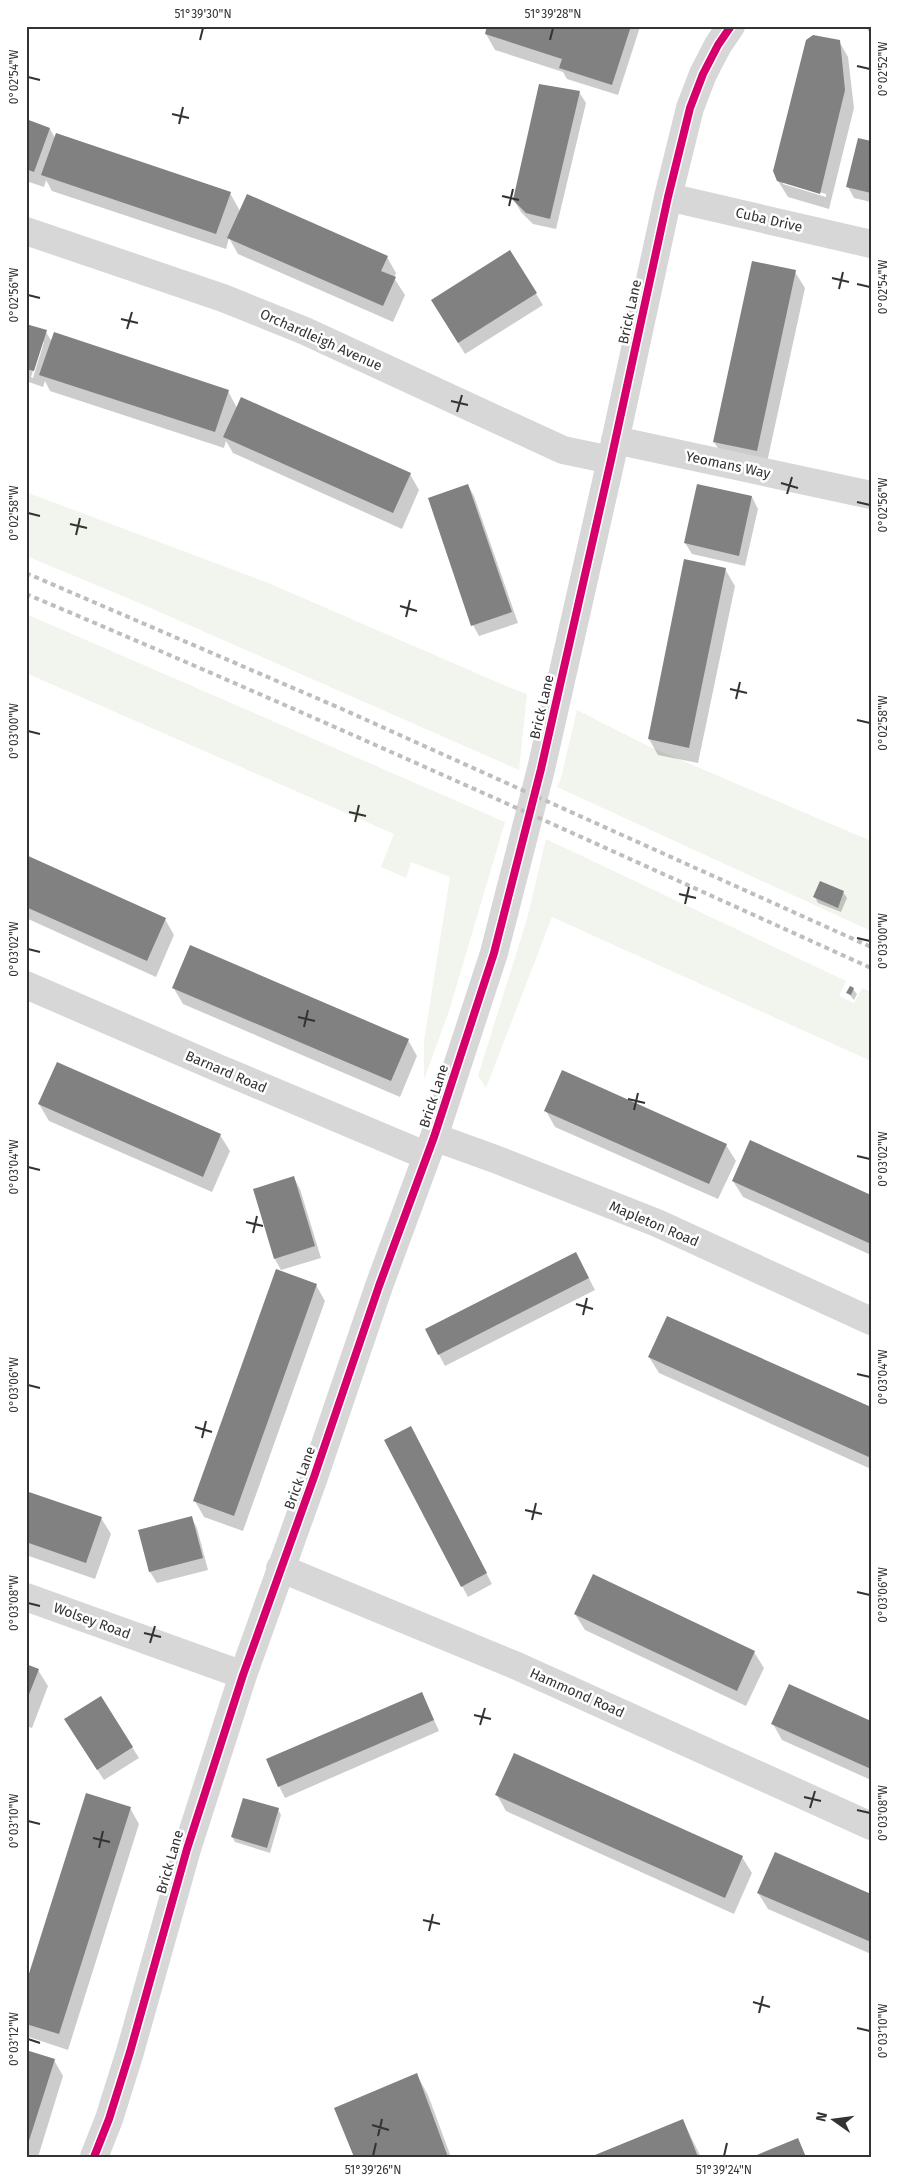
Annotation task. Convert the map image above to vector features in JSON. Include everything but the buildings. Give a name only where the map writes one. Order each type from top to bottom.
[{"type":"street","name":"Brick Lane","points":[[94,2157],[109,2119],[130,2052],[186,1849],[243,1675],[430,1146],[494,952],[541,769],[668,197],[690,108],[718,45],[731,26]]},
{"type":"street","name":"Cuba Drive","points":[[668,197],[871,244]]},
{"type":"street","name":"Orchardleigh Avenue","points":[[26,231],[223,298],[305,331],[563,450],[613,450]]},
{"type":"street","name":"Yeomans Way","points":[[613,450],[871,495]]},
{"type":"street","name":"Barnard Road","points":[[26,985],[218,1068],[430,1146]]},
{"type":"street","name":"Mapleton Road","points":[[430,1146],[495,1159],[657,1223],[871,1321]]},
{"type":"street","name":"Hammond Road","points":[[280,1568],[517,1666],[871,1826]]},
{"type":"street","name":"Wolsey Road","points":[[26,1596],[243,1675]]},
{"type":"shaded area","points":[[26,492],[266,582],[527,694],[519,770],[130,599],[26,556]]},
{"type":"shaded area","points":[[26,614],[505,822],[450,1008],[424,1080],[424,1041],[450,877],[411,862],[406,878],[381,867],[394,834],[26,673]]},
{"type":"shaded area","points":[[577,710],[648,746],[871,841],[871,931],[557,787],[561,778]]},
{"type":"shaded area","points":[[546,839],[846,981],[839,996],[854,1003],[862,988],[871,992],[871,1061],[552,917],[486,1088],[478,1076],[527,919]]},
{"type":"railway","points":[[26,573],[342,709],[871,947]]},
{"type":"railway","points":[[26,594],[344,731],[871,968]]},
{"type":"cycle path","points":[[94,2157],[109,2119],[130,2052],[187,1849],[243,1675],[314,1477],[379,1286],[434,1137],[494,953],[541,769],[668,197],[690,108],[703,74],[718,45],[731,26]]}]
